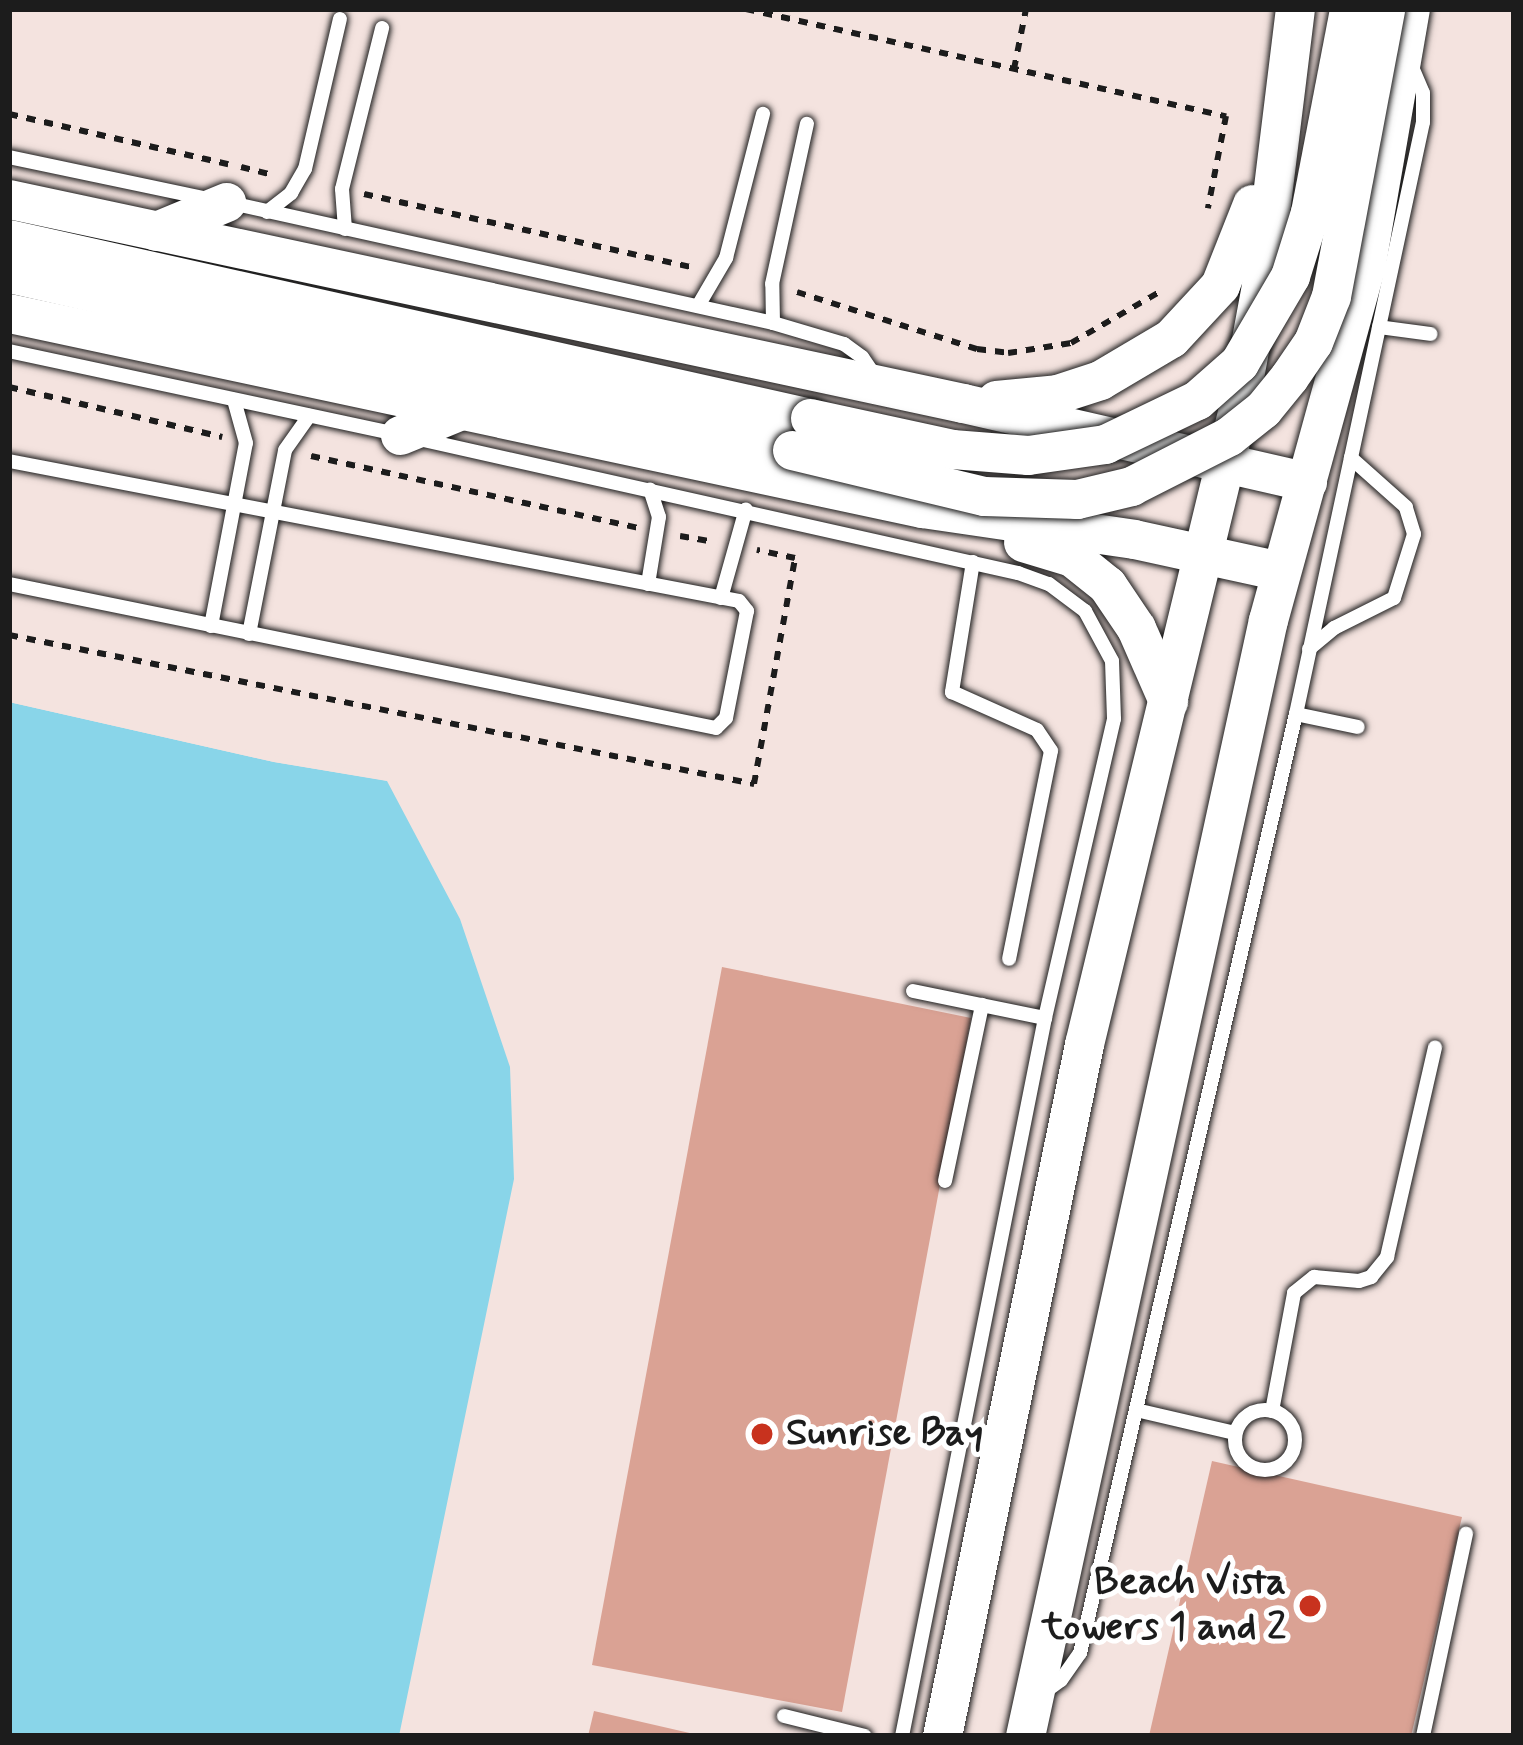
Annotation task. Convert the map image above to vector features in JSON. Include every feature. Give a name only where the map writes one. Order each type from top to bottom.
[{"type":"street","points":[[942,1736],[1084,1044],[1251,345],[1295,9]]},
{"type":"street","points":[[9,273],[801,434],[1028,455],[1105,444],[1172,416],[1219,383],[1268,321],[1302,245],[1349,9]]},
{"type":"street","points":[[9,239],[801,434],[984,496],[1077,499],[1131,486],[1229,436],[1263,409],[1312,342],[1330,296],[1385,9]]},
{"type":"street","points":[[1029,1717],[1281,571],[1366,263],[1410,9]]},
{"type":"street","points":[[963,403],[1057,394],[1100,380],[1171,338],[1220,285],[1238,253],[1258,185],[1276,156]]},
{"type":"street","points":[[9,199],[963,403],[1307,482]]},
{"type":"street","points":[[156,230],[226,202]]},
{"type":"street","points":[[9,313],[922,508],[1281,571]]},
{"type":"street","points":[[400,435],[461,410]]},
{"type":"street","points":[[922,508],[955,528],[1042,546],[1090,570],[1124,605],[1168,701]]},
{"type":"lane","points":[[267,212],[291,194],[305,169],[340,19]]},
{"type":"lane","points":[[345,229],[342,189],[382,28]]},
{"type":"lane","points":[[1029,1717],[1080,1654],[1296,714],[1425,107],[1419,79],[1403,53]]},
{"type":"lane","points":[[698,306],[726,258],[763,114]]},
{"type":"lane","points":[[773,323],[772,284],[807,124]]},
{"type":"lane","points":[[9,157],[773,323],[854,350],[879,385]]},
{"type":"lane","points":[[1379,327],[1431,334]]},
{"type":"lane","points":[[9,351],[746,509],[1018,573],[1069,596],[1101,634],[1112,661],[1114,719],[1045,1018],[902,1736]]},
{"type":"lane","points":[[211,626],[246,443],[235,400]]},
{"type":"lane","points":[[249,634],[285,450],[309,416]]},
{"type":"lane","points":[[1309,649],[1334,628],[1394,598],[1414,534],[1406,507],[1351,458]]},
{"type":"lane","points":[[9,461],[721,598],[742,603],[747,611],[726,718],[716,728],[9,584]]},
{"type":"lane","points":[[648,584],[659,532],[650,489]]},
{"type":"lane","points":[[721,598],[746,509]]},
{"type":"lane","points":[[973,562],[952,692],[1037,730],[1051,751],[1009,959]]},
{"type":"lane","points":[[1296,714],[1358,727]]},
{"type":"lane","points":[[913,991],[1045,1018]]},
{"type":"lane","points":[[945,1181],[982,1005]]},
{"type":"lane","points":[[1272,1411],[1294,1293],[1314,1277],[1359,1281],[1371,1276],[1387,1257],[1435,1047]]},
{"type":"lane","points":[[1136,1410],[1235,1433]]},
{"type":"lane","points":[[1272,1411],[1288,1419],[1296,1436],[1291,1458],[1266,1472],[1241,1460],[1235,1433],[1249,1414],[1272,1411]]},
{"type":"lane","points":[[1423,1736],[1466,1534]]},
{"type":"lane","points":[[784,1715],[865,1736]]},
{"type":"path","points":[[746,9],[1226,116],[1205,219]]},
{"type":"path","points":[[1014,69],[1026,9]]},
{"type":"path","points":[[772,284],[976,350],[1008,353],[1040,351],[1097,332],[1169,283]]},
{"type":"path","points":[[9,387],[246,443]]},
{"type":"path","points":[[9,634],[754,784],[795,558],[285,450]]},
{"type":"water","points":[[9,702],[274,762],[387,781],[460,919],[510,1067],[514,1179],[399,1736],[9,1736]]},
{"type":"pier","points":[[9,696],[275,756],[389,775],[395,782],[274,762],[9,702]]},
{"type":"building","name":"Sunrise Bay","points":[[722,967],[971,1018],[842,1712],[592,1665]]},
{"type":"building","name":"Beach Vista towers 1 and 2","points":[[1212,1461],[1462,1517],[1411,1736],[1149,1736]]},
{"type":"building","points":[[594,1711],[694,1734],[694,1736],[588,1736]]},
{"type":"place","name":"Sunrise Bay","points":[[762,1434]]},
{"type":"place","name":"Beach Vista towers 1 and 2","points":[[1310,1606]]}]
